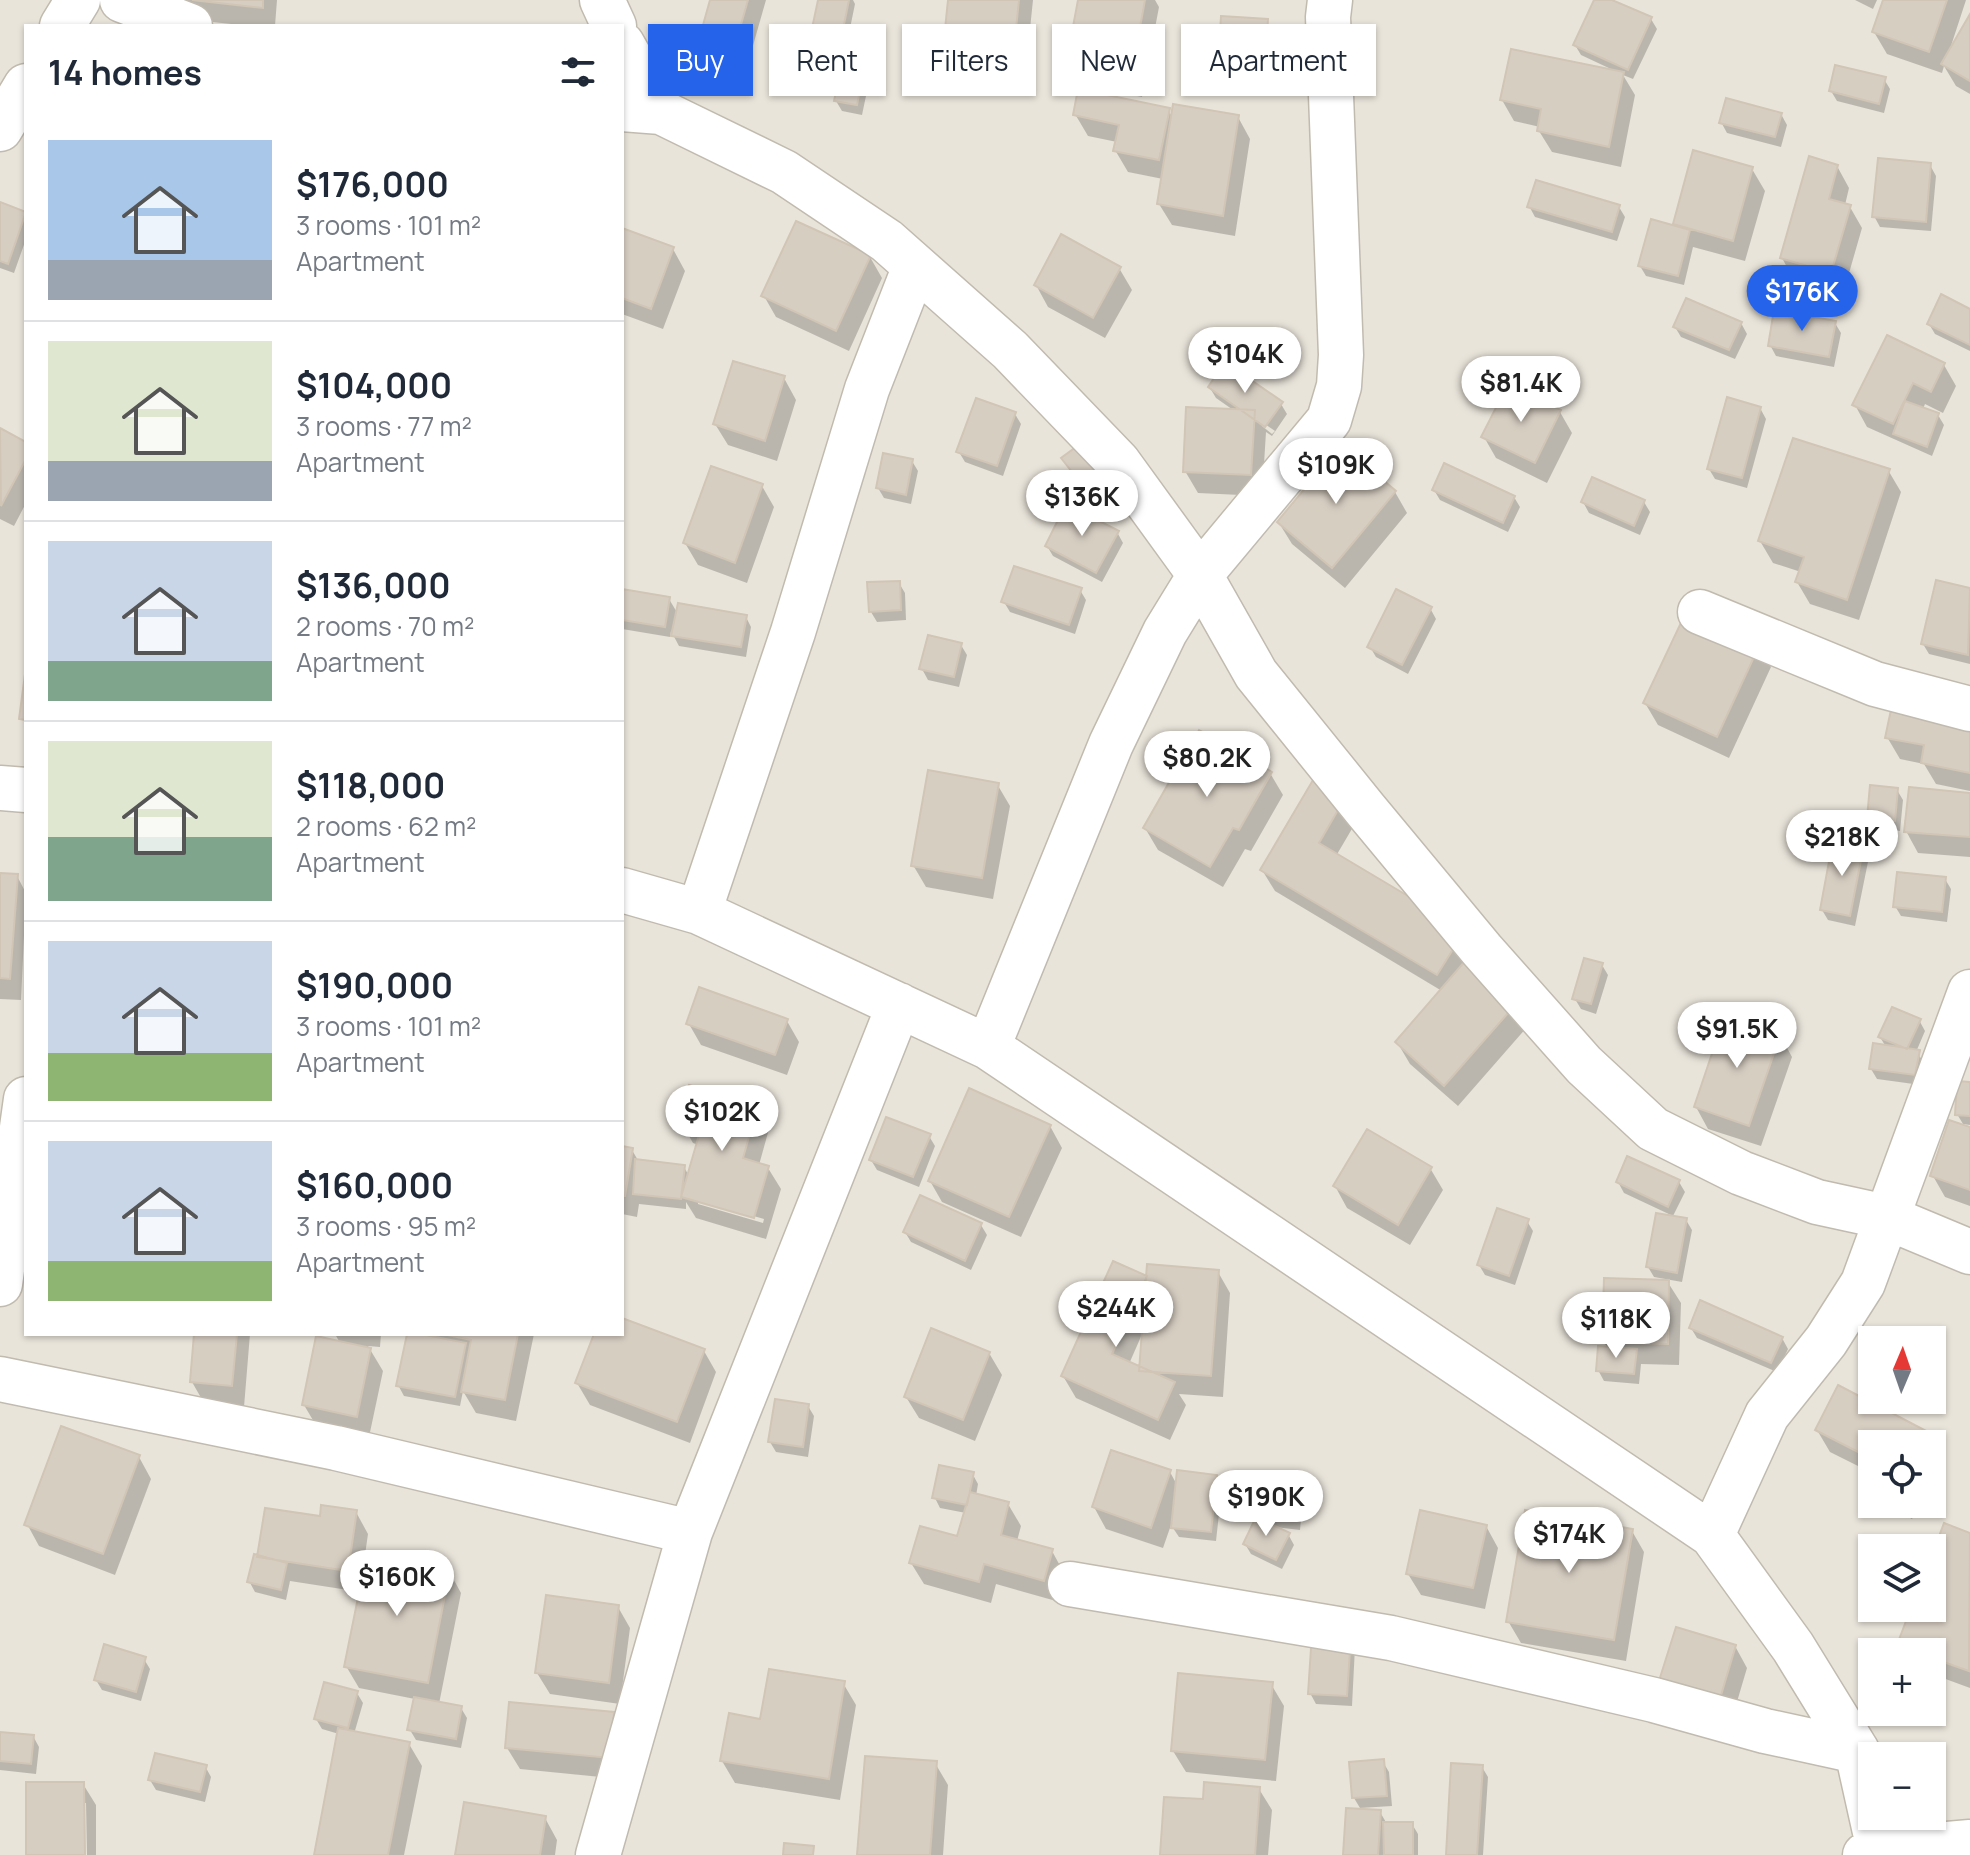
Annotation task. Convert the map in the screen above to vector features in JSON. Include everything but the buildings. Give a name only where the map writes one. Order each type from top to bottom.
[{"type":"street","points":[[63,24],[78,0]]},
{"type":"street","points":[[122,0],[185,24]]},
{"type":"street","points":[[602,0],[613,24]]},
{"type":"street","points":[[988,1047],[1111,744],[1165,632],[1200,575],[1329,420],[1339,386],[1341,355],[1328,17],[1330,0]]},
{"type":"street","points":[[624,51],[642,111],[784,172],[887,241],[1010,350],[1118,462],[1200,575],[1256,674],[1482,950],[1584,1065],[1653,1129],[1741,1173],[1817,1202],[1886,1217],[1970,1252]]},
{"type":"street","points":[[0,129],[24,89]]},
{"type":"street","points":[[699,912],[793,632],[867,389],[915,266]]},
{"type":"street","points":[[1700,612],[1875,684],[1970,709]]},
{"type":"street","points":[[0,788],[24,790]]},
{"type":"street","points":[[624,891],[699,912],[988,1047],[1712,1535],[1793,1647],[1857,1751],[1872,1852],[1970,1842]]},
{"type":"street","points":[[1712,1535],[1767,1415],[1826,1341],[1863,1283],[1970,992]]},
{"type":"street","points":[[598,1855],[690,1532],[899,1005]]},
{"type":"street","points":[[0,1284],[24,1113]]},
{"type":"street","points":[[0,1379],[336,1448],[690,1532]]},
{"type":"street","points":[[1070,1584],[1391,1638],[1857,1751]]},
{"type":"shaded area","points":[[0,0],[1970,0],[1970,1855],[0,1855]]}]
